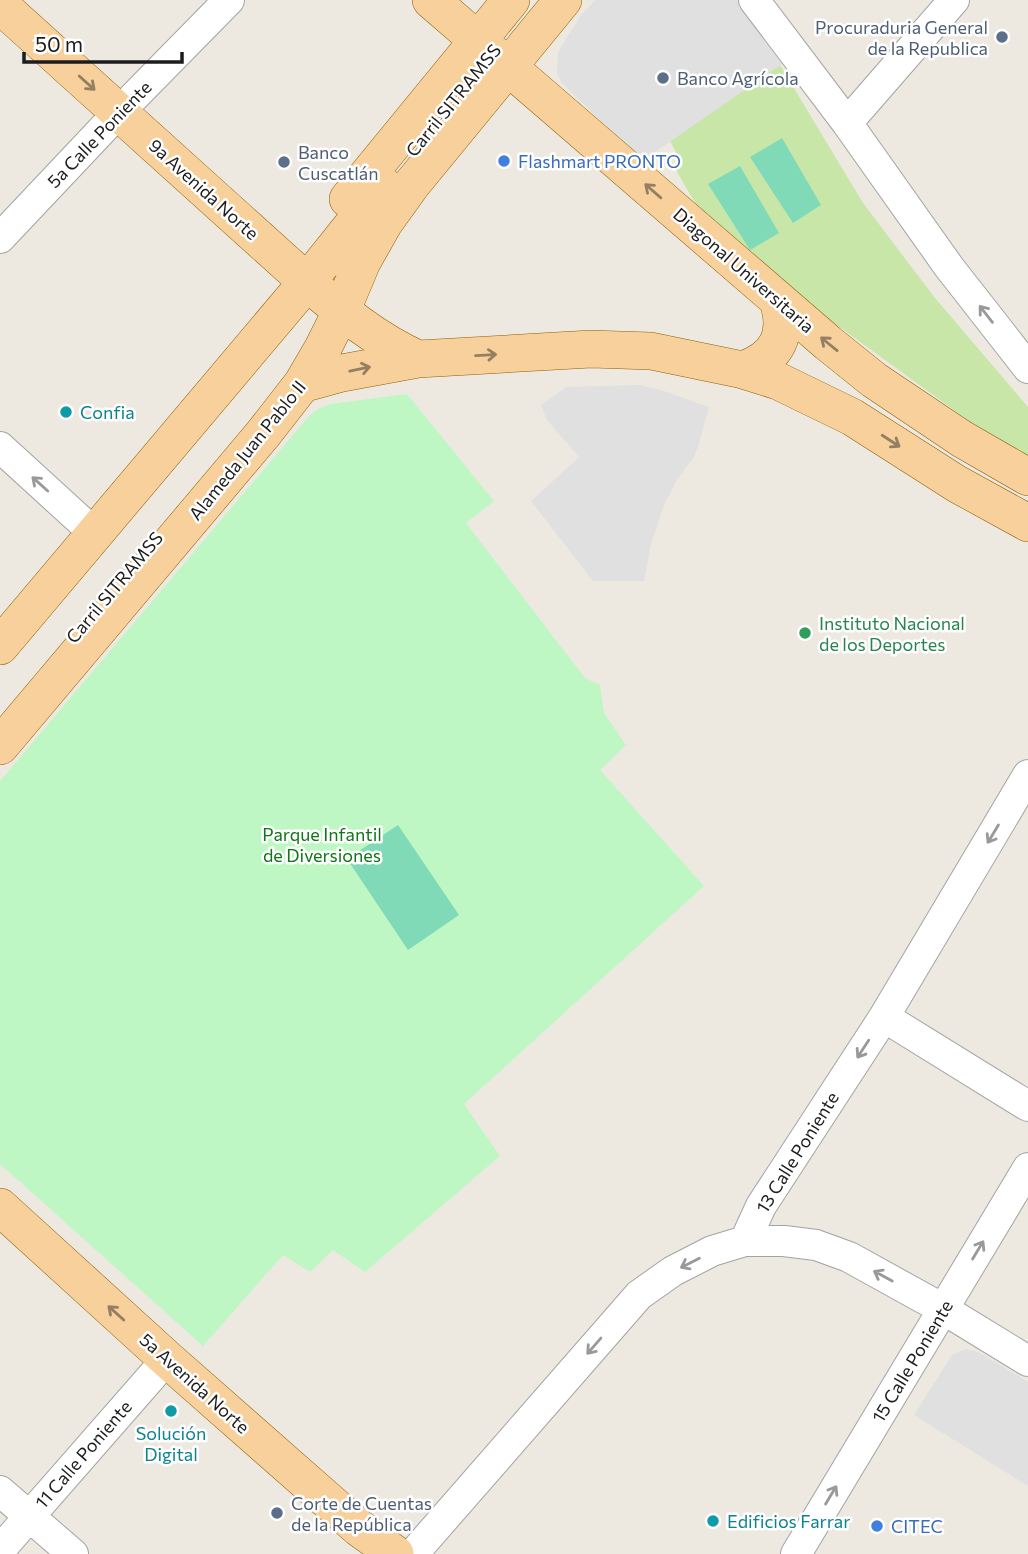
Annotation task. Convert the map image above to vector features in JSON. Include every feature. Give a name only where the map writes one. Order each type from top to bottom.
[{"type":"main road","name":"Diagonal Universitaria","points":[[431,0],[778,301],[874,380],[962,439],[1028,477]]},
{"type":"main road","name":"Alameda Juan Pablo II","points":[[0,746],[302,384],[317,290],[362,262],[492,52],[511,0]]},
{"type":"main road","name":"Carril SITRAMSS","points":[[0,646],[317,290],[373,201],[534,0]]},
{"type":"main road","name":"Alameda Juan Pablo II","points":[[0,617],[81,521],[317,290],[492,52],[563,0]]},
{"type":"main road","name":"9a Avenida Norte","points":[[0,5],[317,290],[370,333],[395,349],[418,359]]},
{"type":"main road","name":"Carril SITRAMSS","points":[[0,720],[267,408],[298,360],[317,290]]},
{"type":"main road","points":[[743,370],[757,365],[769,356],[778,344],[783,315],[778,301]]},
{"type":"main road","points":[[302,384],[342,373],[418,359],[591,349],[651,351],[743,370],[778,381],[852,417],[957,484],[1028,523]]},
{"type":"main road","points":[[852,417],[836,395],[840,386],[848,379],[874,380]]},
{"type":"main road","name":"5a Avenida Norte","points":[[0,1207],[359,1528],[395,1554]]},
{"type":"street","name":"5a Calle Poniente","points":[[0,238],[229,0]]},
{"type":"street","points":[[754,0],[847,123],[949,267],[1028,368]]},
{"type":"street","points":[[847,123],[954,0]]},
{"type":"street","points":[[0,447],[81,521]]},
{"type":"street","name":"13 Calle Poniente","points":[[746,1241],[761,1206],[884,1017],[1028,775]]},
{"type":"street","points":[[884,1017],[1028,1106]]},
{"type":"street","name":"15 Calle Poniente","points":[[796,1554],[1028,1168]]},
{"type":"street","points":[[413,1554],[639,1295],[673,1271],[712,1251],[746,1241],[784,1241],[816,1245],[849,1257],[943,1309],[1028,1361]]},
{"type":"street","name":"11 Calle Poniente","points":[[0,1550],[167,1359]]},
{"type":"street","points":[[0,1491],[73,1554]]},
{"type":"green space","points":[[780,65],[863,203],[935,298],[1028,407],[1028,464],[760,269],[703,217],[676,170],[683,165],[670,141]]},
{"type":"green space","points":[[782,138],[821,205],[793,223],[750,157]]},
{"type":"green space","points":[[740,166],[779,233],[750,250],[708,184]]},
{"type":"green space","name":"Parque Infantil de Diversiones","points":[[407,394],[494,501],[466,523],[585,678],[600,685],[604,713],[626,745],[600,770],[704,886],[464,1104],[500,1156],[365,1272],[333,1250],[310,1272],[283,1255],[203,1346],[0,1164],[0,781],[309,416],[330,404]]},
{"type":"green space","points":[[398,825],[459,915],[408,950],[347,859]]},
{"type":"shaded area","points":[[595,0],[738,0],[792,57],[642,161],[561,82],[557,72],[558,52],[581,15]]},
{"type":"shaded area","points":[[640,385],[709,407],[693,458],[664,505],[651,544],[644,581],[593,581],[531,501],[579,457],[547,420],[541,405],[566,387]]},
{"type":"shaded area","points":[[966,1349],[980,1353],[1028,1382],[1028,1486],[914,1415],[952,1355]]},
{"type":"place","name":"Procuraduria General de la Republica","points":[[1002,37]]},
{"type":"place","name":"Banco Agrícola","points":[[663,78]]},
{"type":"place","name":"Flashmart PRONTO","points":[[504,161]]},
{"type":"place","name":"Banco Cuscatlán","points":[[284,162]]},
{"type":"place","name":"Confia","points":[[66,412]]},
{"type":"place","name":"Instituto Nacional de los Deportes","points":[[805,633]]},
{"type":"place","name":"Solución Digital","points":[[171,1411]]},
{"type":"place","name":"Corte de Cuentas de la República","points":[[277,1513]]},
{"type":"place","name":"Edificios Farrar","points":[[713,1521]]},
{"type":"place","name":"CITEC","points":[[877,1526]]}]
